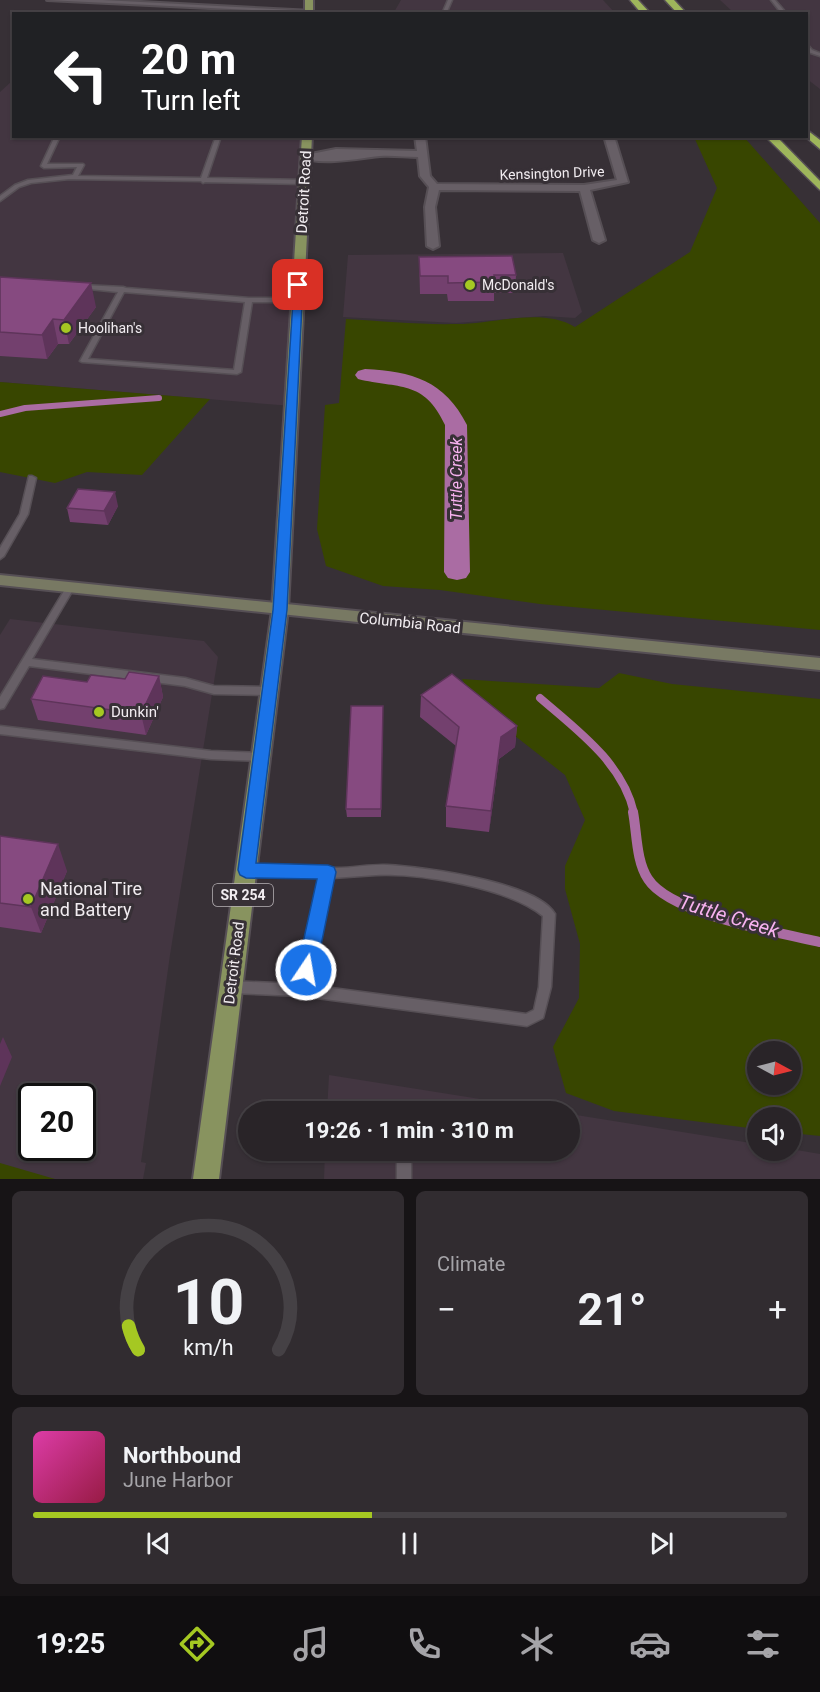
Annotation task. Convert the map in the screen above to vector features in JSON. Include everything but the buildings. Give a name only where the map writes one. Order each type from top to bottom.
[{"type":"highway","points":[[634,0],[645,12]]},
{"type":"highway","points":[[669,0],[681,12]]},
{"type":"highway","points":[[808,122],[820,131]]},
{"type":"highway","points":[[808,134],[820,146]]},
{"type":"highway","points":[[772,138],[820,187]]},
{"type":"main road","points":[[309,0],[309,12]]},
{"type":"main road","name":"Detroit Road","points":[[206,1179],[280,610],[307,138]]},
{"type":"main road","name":"Columbia Road","points":[[0,580],[820,664]]},
{"type":"street","points":[[51,0],[198,8],[219,12]]},
{"type":"street","points":[[198,8],[223,6],[309,12]]},
{"type":"street","points":[[420,138],[425,176],[434,187],[430,207],[433,246]]},
{"type":"street","name":"Kensington Drive","points":[[434,187],[584,188],[623,182],[610,138]]},
{"type":"street","points":[[306,156],[336,152],[422,154]]},
{"type":"street","points":[[584,188],[599,240]]},
{"type":"lane","points":[[773,0],[783,12]]},
{"type":"lane","points":[[808,47],[810,51],[820,55]]},
{"type":"lane","points":[[57,138],[44,166],[81,165],[75,177]]},
{"type":"lane","points":[[203,181],[218,138]]},
{"type":"lane","points":[[0,199],[17,186],[30,181],[75,177],[305,182]]},
{"type":"lane","points":[[78,287],[249,300],[298,300]]},
{"type":"lane","points":[[123,289],[84,361],[237,372],[249,300]]},
{"type":"lane","points":[[0,556],[24,514],[32,478]]},
{"type":"lane","points":[[0,705],[70,588]]},
{"type":"lane","points":[[26,662],[185,682],[214,690],[269,692]]},
{"type":"lane","points":[[0,730],[211,755],[261,757]]},
{"type":"lane","points":[[231,987],[302,990],[526,1020],[539,1014],[545,987],[549,914],[542,904],[510,891],[447,877],[387,869],[328,872],[246,870]]},
{"type":"lane","points":[[302,990],[328,872]]},
{"type":"lane","points":[[404,1161],[404,1179]]},
{"type":"shaded area","points":[[401,0],[603,0],[614,12],[394,12]]},
{"type":"shaded area","points":[[720,0],[820,0],[820,89],[808,80],[808,12],[733,12]]},
{"type":"shaded area","points":[[12,81],[12,138],[307,138],[292,406],[0,382],[0,92]]},
{"type":"shaded area","points":[[563,253],[582,312],[575,318],[544,316],[456,323],[343,317],[348,255]]},
{"type":"shaded area","points":[[10,619],[204,641],[218,657],[170,955],[141,1162],[146,1163],[143,1179],[0,1179],[0,635]]},
{"type":"shaded area","points":[[329,1075],[492,1101],[328,1101]]},
{"type":"shaded area","points":[[580,1116],[747,1142],[747,1161],[801,1161],[801,1151],[820,1154],[820,1179],[324,1179],[325,1161],[580,1161]]},
{"type":"green space","points":[[694,138],[745,138],[820,223],[820,630],[540,604],[440,590],[383,586],[326,566],[317,529],[325,405],[339,403],[346,319],[443,324],[533,317],[562,321],[575,327],[690,252],[717,188]]},
{"type":"green space","points":[[0,382],[210,399],[142,475],[87,472],[55,483],[0,472]]},
{"type":"green space","points":[[619,673],[672,684],[820,699],[820,1136],[801,1134],[801,1107],[747,1107],[747,1128],[614,1111],[566,1093],[553,1047],[579,998],[580,944],[565,889],[565,866],[585,820],[565,775],[478,707],[462,679],[599,688]]},
{"type":"green space","points":[[0,1163],[55,1179],[0,1179]]},
{"type":"waterway","name":"Tuttle Creek","points":[[365,375],[393,377],[419,385],[441,400],[450,411],[456,425],[457,572]]},
{"type":"waterway","name":"Tuttle Creek","points":[[0,414],[25,408],[159,398]]},
{"type":"waterway","name":"Tuttle Creek","points":[[540,698],[583,735],[609,763],[620,778],[634,813]]},
{"type":"waterway","name":"Tuttle Creek","points":[[633,812],[641,864],[648,879],[660,891],[702,912],[727,920],[820,942]]},
{"type":"place","name":"McDonald's","points":[[470,285]]},
{"type":"place","name":"Hoolihan's","points":[[66,328]]},
{"type":"place","name":"Dunkin'","points":[[99,712]]},
{"type":"place","name":"National Tire and Battery","points":[[28,899]]},
{"type":"route","points":[[298,285],[280,610],[246,870],[328,872],[306,970]]}]
